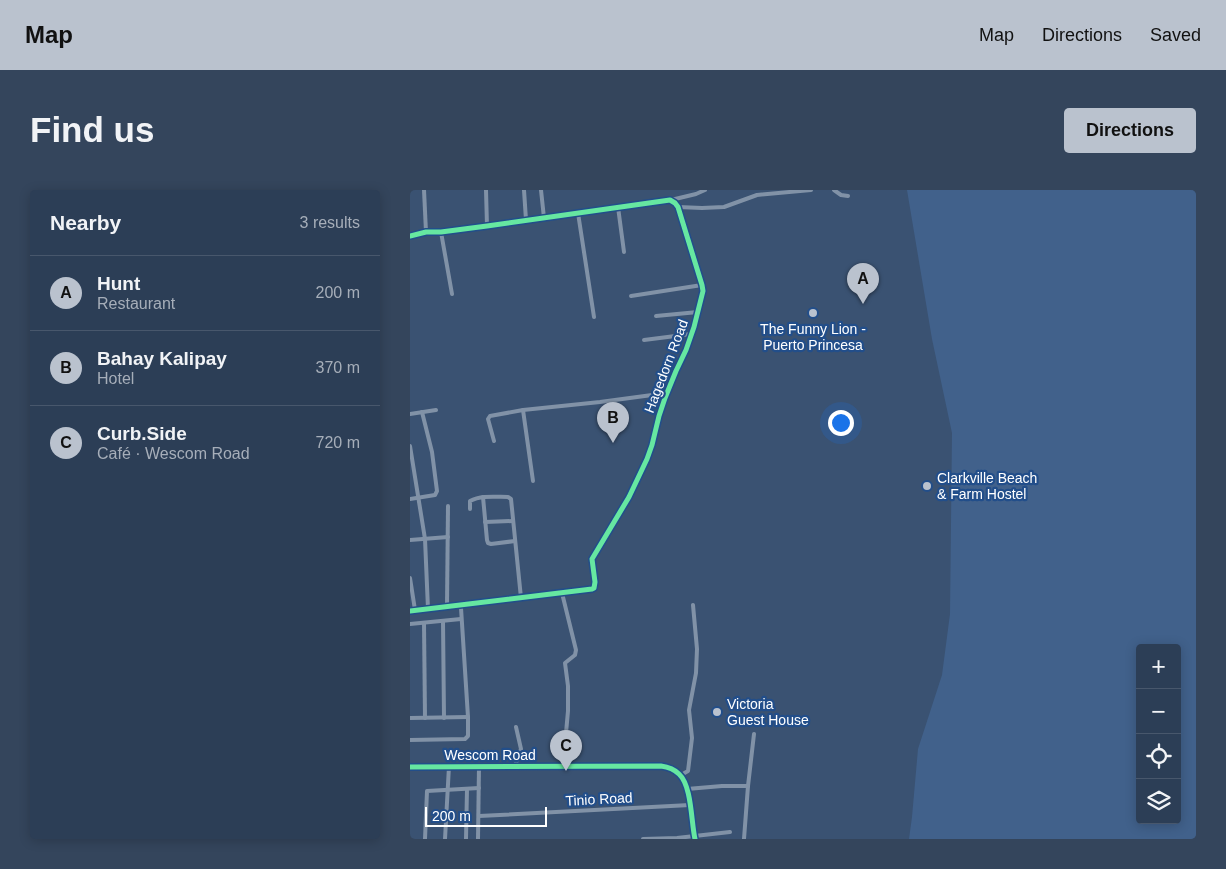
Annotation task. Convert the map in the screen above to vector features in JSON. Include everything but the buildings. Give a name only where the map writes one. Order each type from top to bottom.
[{"type":"street","points":[[424,190],[426,232]]},
{"type":"street","points":[[486,190],[487,226]]},
{"type":"street","points":[[524,190],[526,220]]},
{"type":"street","points":[[541,190],[544,218]]},
{"type":"street","points":[[410,236],[426,232],[441,232],[578,212],[671,201],[705,190]]},
{"type":"street","points":[[678,207],[724,207],[757,195],[810,190]]},
{"type":"street","points":[[834,190],[848,196]]},
{"type":"street","name":"Hagedorn Road","points":[[562,593],[592,589],[595,585],[592,560],[629,497],[644,467],[667,393],[686,350],[698,312],[703,292],[702,285],[678,207],[671,201]]},
{"type":"street","points":[[618,207],[624,252]]},
{"type":"street","points":[[578,212],[594,317]]},
{"type":"street","points":[[441,232],[452,294]]},
{"type":"street","points":[[631,296],[702,285]]},
{"type":"street","points":[[656,316],[698,312]]},
{"type":"street","points":[[644,340],[691,334]]},
{"type":"street","points":[[494,441],[488,419],[489,416],[523,410],[667,393]]},
{"type":"street","points":[[410,414],[436,410]]},
{"type":"street","points":[[523,410],[534,481]]},
{"type":"street","points":[[410,499],[435,495],[437,489],[432,452],[422,412]]},
{"type":"street","points":[[410,446],[425,538],[428,609]]},
{"type":"street","points":[[484,498],[488,543],[515,541]]},
{"type":"street","points":[[470,509],[471,500],[509,498],[512,502],[521,598]]},
{"type":"street","points":[[447,607],[448,506]]},
{"type":"street","points":[[485,522],[513,521]]},
{"type":"street","points":[[410,540],[448,537]]},
{"type":"street","points":[[410,578],[412,610],[562,593],[576,650],[575,655],[565,663],[568,686],[568,711],[564,766]]},
{"type":"street","points":[[693,605],[697,649],[696,673],[689,710],[692,738],[688,771],[681,775],[687,789],[695,837]]},
{"type":"street","points":[[410,740],[466,739],[468,736],[461,608]]},
{"type":"street","points":[[410,624],[461,619]]},
{"type":"street","points":[[443,621],[444,718]]},
{"type":"street","points":[[424,623],[425,718]]},
{"type":"street","points":[[410,718],[468,717]]},
{"type":"street","points":[[515,766],[521,749],[516,727]]},
{"type":"street","points":[[744,839],[754,734]]},
{"type":"street","points":[[445,839],[449,766]]},
{"type":"street","points":[[478,839],[479,766]]},
{"type":"street","name":"Wescom Road","points":[[410,767],[661,766],[671,768],[681,775]]},
{"type":"street","points":[[687,789],[748,786]]},
{"type":"street","points":[[425,839],[427,790],[479,788]]},
{"type":"street","points":[[466,839],[467,789]]},
{"type":"street","name":"Tinio Road","points":[[479,816],[690,805]]},
{"type":"street","points":[[643,839],[695,837],[730,832]]},
{"type":"water","points":[[907,190],[1196,190],[1196,839],[909,839],[918,749],[942,675],[950,614],[952,433],[932,339]]},
{"type":"cycle path","points":[[410,236],[426,232],[487,226],[670,200],[678,207],[703,291],[694,327],[665,398],[647,459],[629,497],[592,559],[594,588],[410,611]]},
{"type":"cycle path","points":[[410,767],[666,767],[679,774],[686,787],[689,795],[695,839]]},
{"type":"place","name":"Hunt","points":[[863,304]]},
{"type":"place","name":"The Funny Lion - Puerto Princesa","points":[[813,313]]},
{"type":"place","name":"Bahay Kalipay","points":[[613,443]]},
{"type":"place","name":"Clarkville Beach & Farm Hostel","points":[[927,486]]},
{"type":"place","name":"Victoria Guest House","points":[[717,712]]},
{"type":"place","name":"Curb.Side","points":[[566,771]]}]
